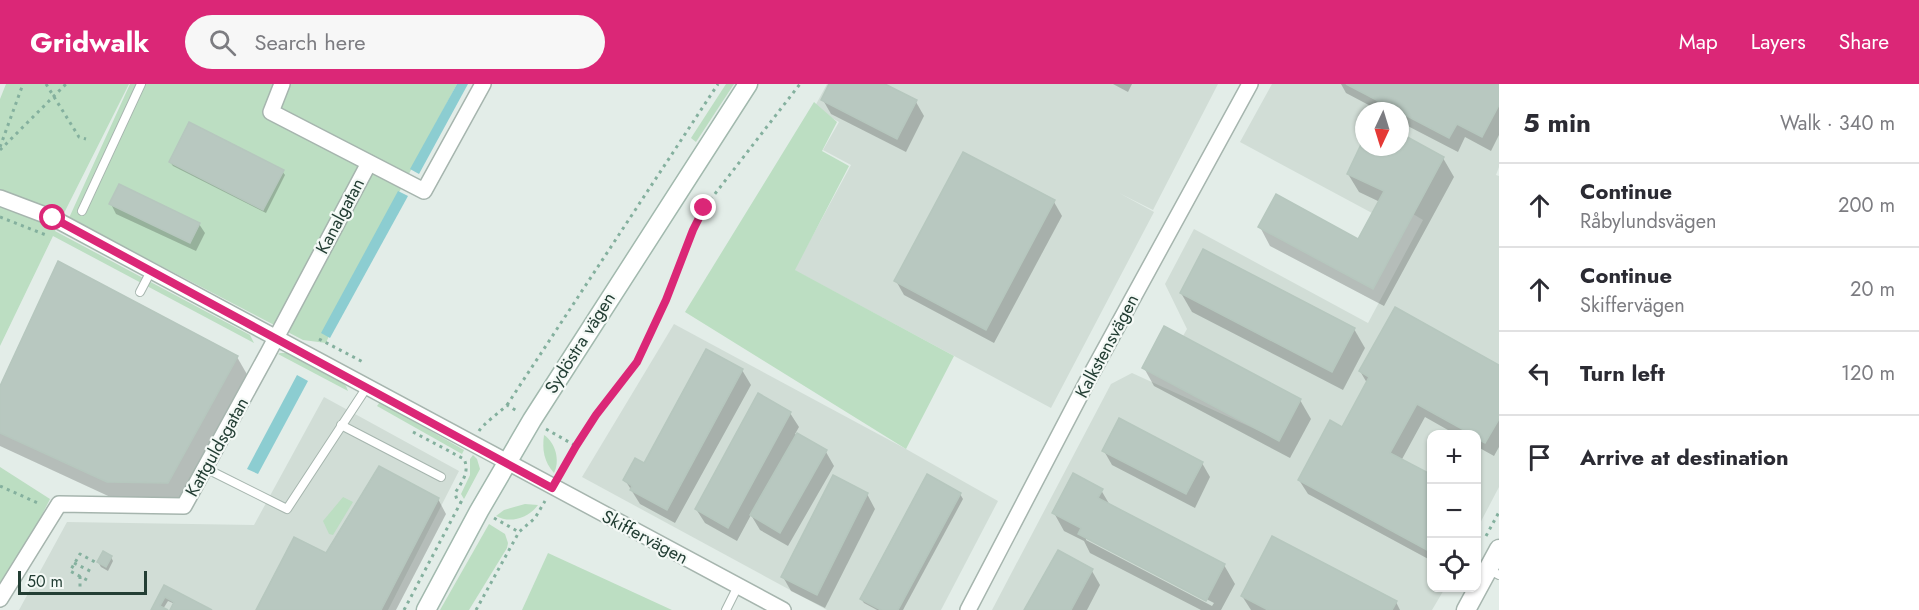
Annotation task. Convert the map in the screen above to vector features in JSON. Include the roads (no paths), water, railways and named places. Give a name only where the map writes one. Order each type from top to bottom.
[{"type":"main road","name":"Sydöstra vägen","points":[[426,610],[479,511],[579,345],[748,84]]},
{"type":"main road","points":[[1466,610],[1494,572],[1491,546]]},
{"type":"street","points":[[282,84],[271,112],[369,163]]},
{"type":"street","name":"Kanalgatan","points":[[276,338],[369,163],[424,191],[483,84]]},
{"type":"street","name":"Kalkstensvägen","points":[[968,610],[1088,380],[1250,84]]},
{"type":"street","name":"Skiffervägen","points":[[0,198],[53,218],[552,488],[783,610]]},
{"type":"street","name":"Kattguldsgatan","points":[[0,599],[59,504],[184,506],[276,338]]},
{"type":"lane","points":[[82,212],[141,84]]},
{"type":"lane","points":[[140,292],[152,271]]},
{"type":"lane","points":[[205,468],[287,509],[367,387]]},
{"type":"lane","points":[[341,425],[441,477]]},
{"type":"lane","points":[[726,610],[738,586]]},
{"type":"water","points":[[457,84],[468,84],[419,174],[410,169]]},
{"type":"water","points":[[398,191],[408,196],[330,338],[321,333]]},
{"type":"water","points":[[297,375],[308,381],[258,474],[247,469]]}]
